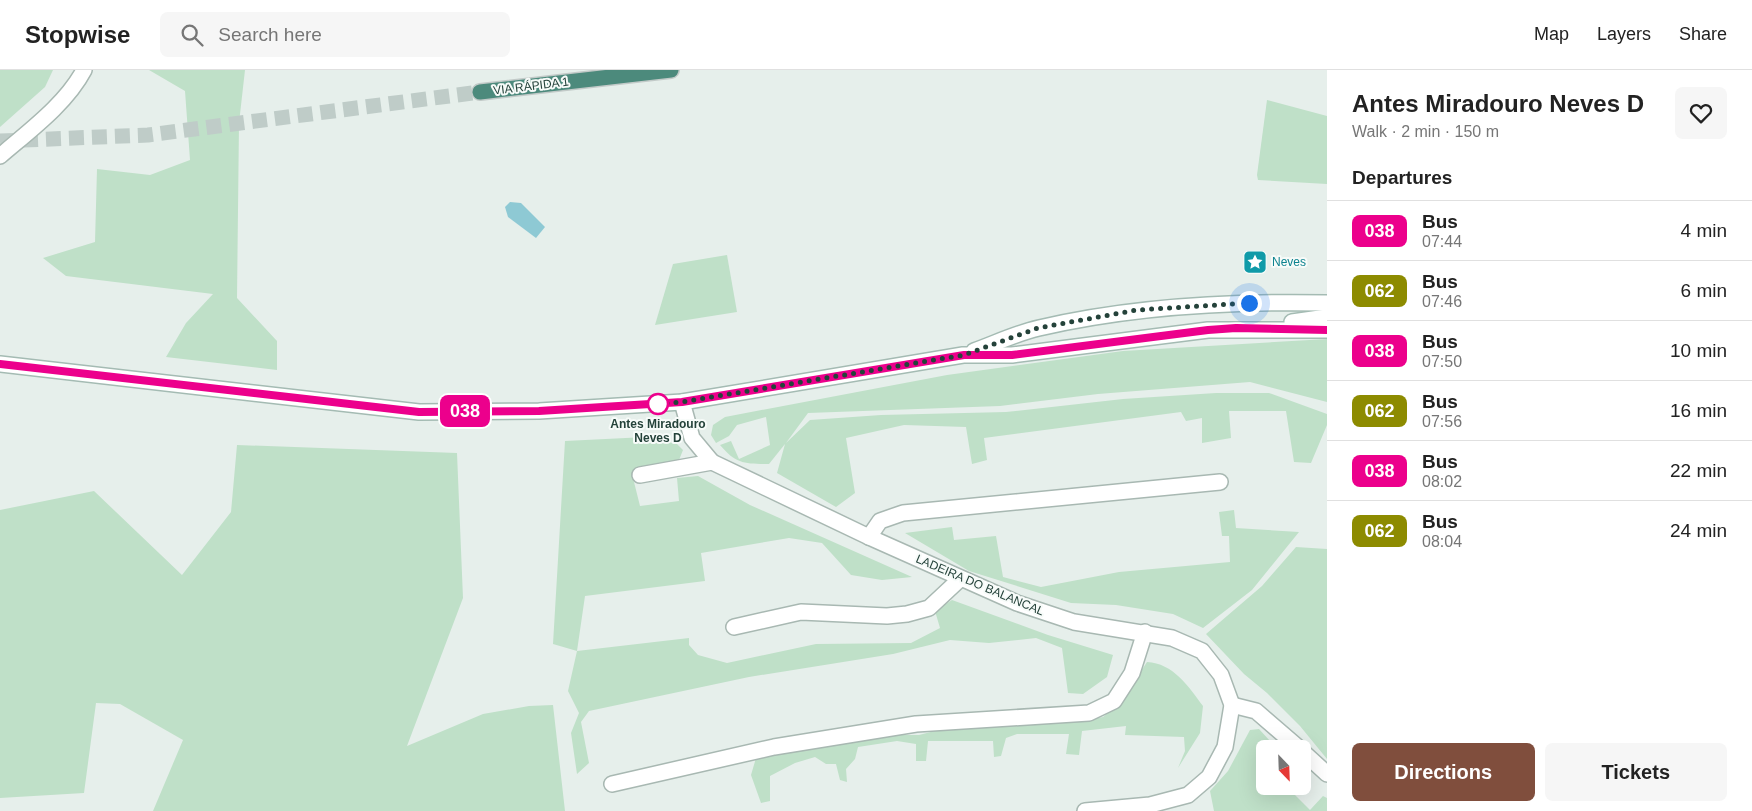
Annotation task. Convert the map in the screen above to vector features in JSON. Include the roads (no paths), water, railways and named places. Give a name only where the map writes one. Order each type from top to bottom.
[{"type":"highway","name":"VIA RÁPIDA 1","points":[[480,92],[671,70]]},
{"type":"street","points":[[0,156],[60,101],[76,84],[84,70]]},
{"type":"street","points":[[964,355],[1038,328],[1137,310],[1230,303],[1327,303]]},
{"type":"street","points":[[0,364],[419,412],[539,411],[682,402],[964,355],[1012,355],[1327,317]]},
{"type":"street","points":[[1236,328],[1327,330]]},
{"type":"street","name":"LADEIRA DO BALANCAL","points":[[682,402],[692,438],[712,462],[869,537],[1017,603],[1074,622],[1145,632],[1172,638],[1202,651],[1221,674],[1232,705],[1225,747],[1209,776],[1188,795],[1150,805],[1085,811]]},
{"type":"street","points":[[640,475],[712,462]]},
{"type":"street","points":[[869,537],[880,521],[902,513],[1220,482]]},
{"type":"street","points":[[734,627],[801,612],[887,616],[907,614],[929,608],[960,579]]},
{"type":"street","points":[[612,784],[774,747],[916,724],[1089,713],[1114,701],[1132,673],[1145,632]]},
{"type":"street","points":[[1232,705],[1256,711],[1290,740]]},
{"type":"street","points":[[1311,759],[1327,774]]},
{"type":"water","points":[[510,202],[521,203],[545,227],[536,238],[508,217],[505,207]]},
{"type":"tunnel","points":[[0,141],[148,135],[480,92]]},
{"type":"place","name":"Neves","points":[[1255,262]]},
{"type":"place","name":"Antes Miradouro Neves D","points":[[658,404]]}]
